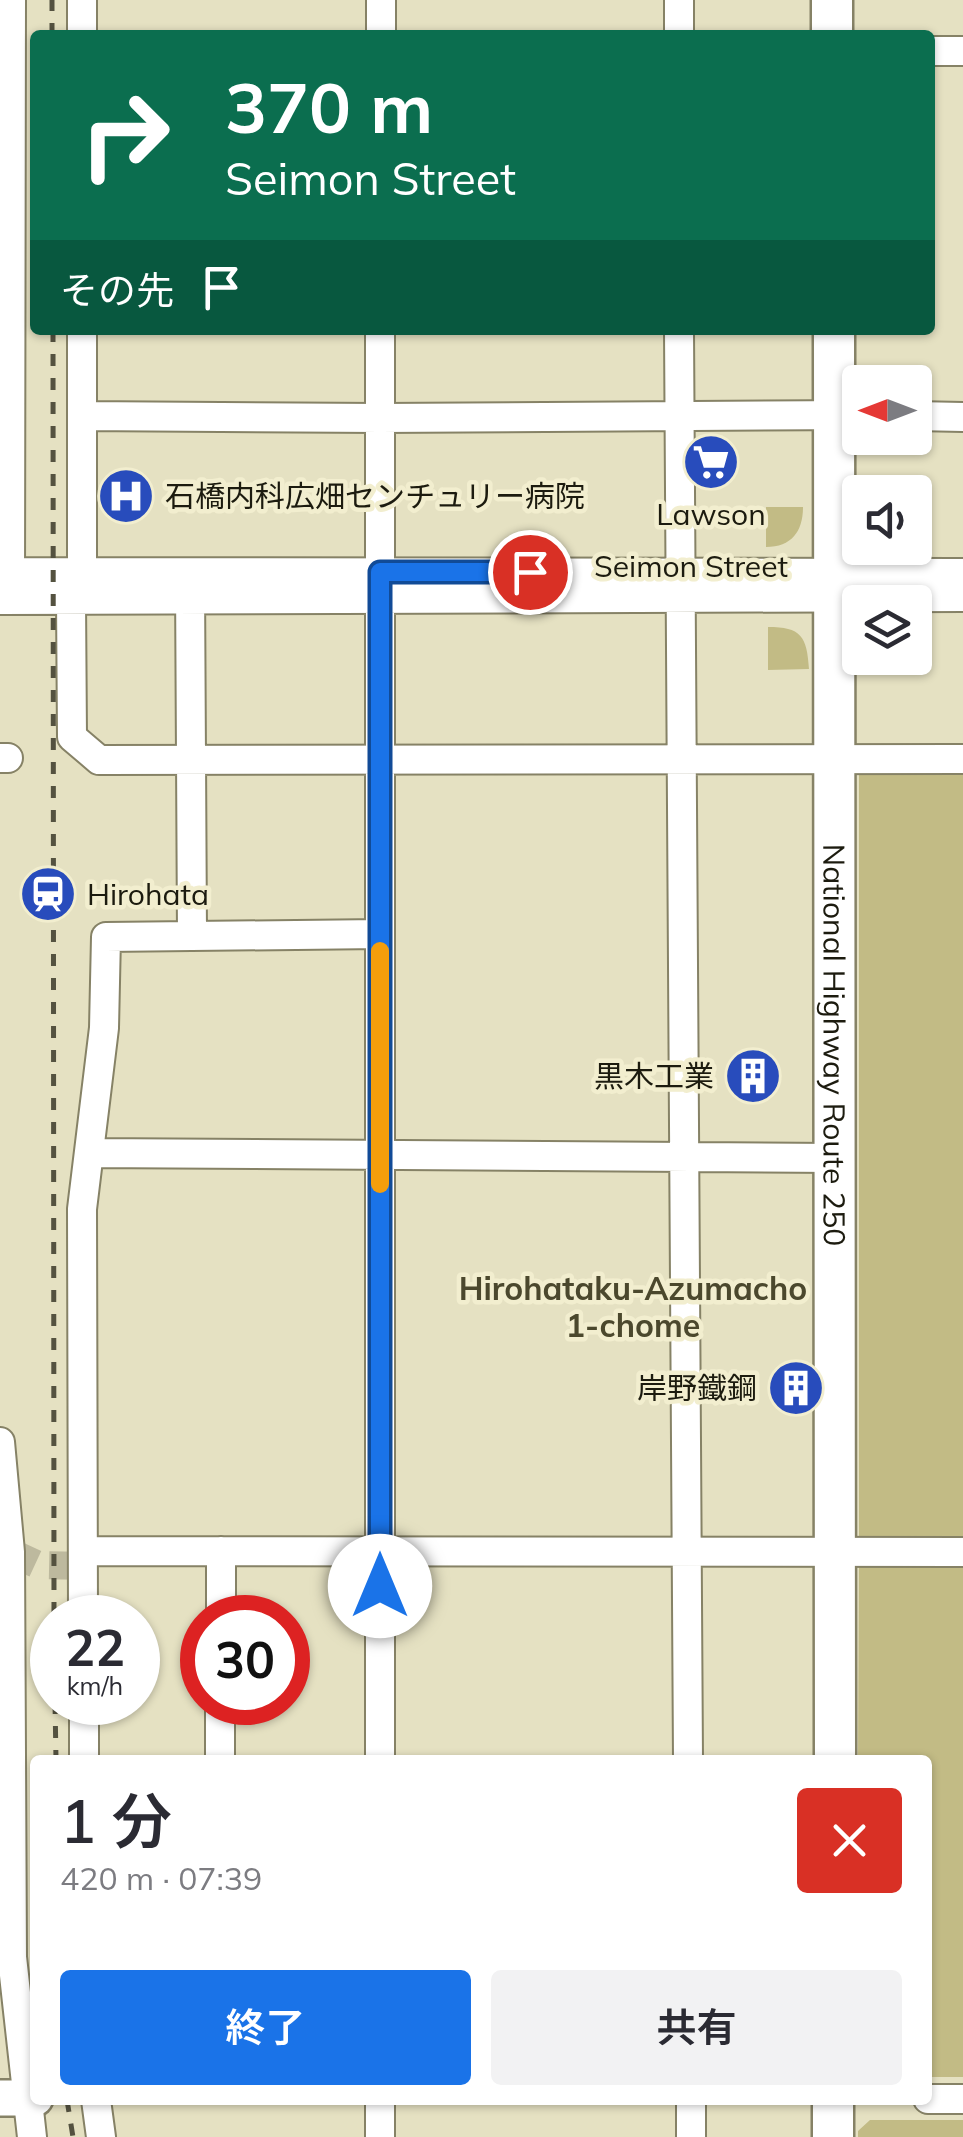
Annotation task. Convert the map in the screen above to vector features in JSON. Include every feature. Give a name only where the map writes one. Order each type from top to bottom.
[{"type":"highway","points":[[832,0],[832,30]]},
{"type":"highway","name":"National Highway Route 250","points":[[835,335],[842,382]]},
{"type":"highway","name":"National Highway Route 250","points":[[835,1755],[834,585],[844,455]]},
{"type":"highway","points":[[833,2137],[834,2105]]},
{"type":"street","points":[[5,586],[5,415],[15,54],[11,0]]},
{"type":"street","points":[[82,0],[82,30]]},
{"type":"street","points":[[381,0],[381,30]]},
{"type":"street","points":[[679,0],[679,30]]},
{"type":"street","points":[[935,51],[963,51]]},
{"type":"street","points":[[82,335],[72,738],[99,760],[963,760]]},
{"type":"street","points":[[380,335],[380,1755]]},
{"type":"street","points":[[679,335],[688,1755]]},
{"type":"street","points":[[82,416],[842,415]]},
{"type":"street","points":[[932,416],[963,417]]},
{"type":"street","name":"Seimon Street","points":[[5,586],[78,590],[190,586],[834,585],[963,573]]},
{"type":"street","name":"Seimon Street","points":[[834,585],[963,597]]},
{"type":"street","points":[[190,586],[192,934]]},
{"type":"street","points":[[84,1595],[82,1210],[104,1028],[106,938],[380,934]]},
{"type":"street","points":[[90,1153],[835,1158]]},
{"type":"street","points":[[0,1442],[5,1552],[6,1957],[20,2098],[32,2137]]},
{"type":"street","points":[[83,1551],[963,1552]]},
{"type":"street","points":[[221,1551],[221,1595]]},
{"type":"street","points":[[84,1725],[84,1755]]},
{"type":"street","points":[[220,1725],[220,1755]]},
{"type":"street","points":[[932,2099],[963,2099]]},
{"type":"street","points":[[97,2105],[101,2137]]},
{"type":"street","points":[[380,2105],[380,2137]]},
{"type":"street","points":[[690,2105],[691,2137]]},
{"type":"shaded area","points":[[766,507],[803,507],[801,523],[789,541],[766,547]]},
{"type":"shaded area","points":[[768,627],[788,629],[800,636],[809,669],[768,670]]},
{"type":"shaded area","points":[[859,773],[963,773],[963,1540],[859,1539]]},
{"type":"shaded area","points":[[859,1561],[963,1562],[963,2077],[932,2077],[932,1755],[858,1755]]},
{"type":"shaded area","points":[[870,2120],[963,2120],[963,2137],[858,2137],[858,2131]]},
{"type":"tunnel","points":[[10,1552],[38,1565],[83,1566]]},
{"type":"railway","points":[[52,0],[52,30]]},
{"type":"railway","points":[[53,335],[54,1595]]},
{"type":"railway","points":[[55,1725],[56,1755]]},
{"type":"railway","points":[[68,2105],[73,2137]]},
{"type":"slow traffic","points":[[380,951],[380,1184]]},
{"type":"place","name":"Lawson","points":[[711,462]]},
{"type":"place","name":"石橋内科広畑センチュリー病院","points":[[126,496]]},
{"type":"place","name":"Hirohata","points":[[48,894]]},
{"type":"place","name":"黒木工業","points":[[753,1076]]},
{"type":"place","name":"岸野鐵鋼","points":[[796,1388]]},
{"type":"district","name":"Hirohataku-Azumacho 1-chome","points":[[633,1306]]},
{"type":"route","points":[[380,1586],[380,572],[530,572]]}]
